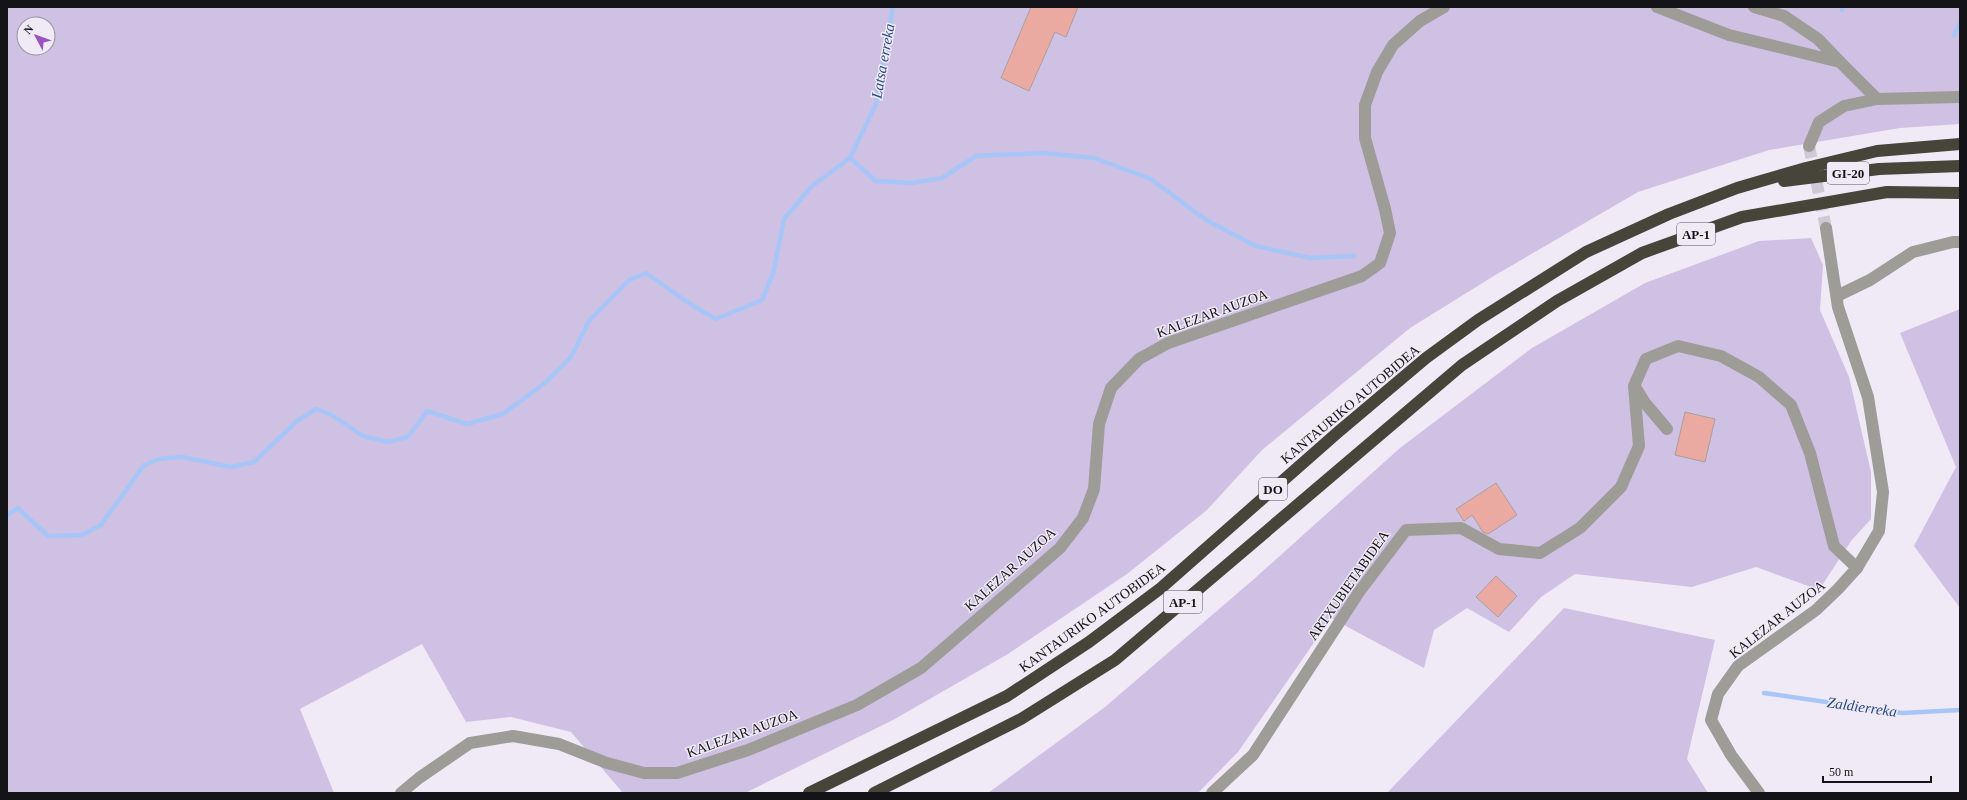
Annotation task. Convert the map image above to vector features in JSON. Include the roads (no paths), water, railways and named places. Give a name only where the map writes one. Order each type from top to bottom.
[{"type":"highway","name":"KANTAURIKO AUTOBIDEA","points":[[809,793],[1007,696],[1089,642],[1161,588],[1337,433],[1426,358],[1478,320],[1586,252],[1669,214],[1737,188],[1806,168],[1877,151],[1960,144]]},
{"type":"highway","name":"GI-20","points":[[1737,188],[1879,169],[1960,166]]},
{"type":"highway","name":"AP-1","points":[[874,793],[1021,719],[1115,660],[1462,365],[1557,301],[1642,253],[1742,217],[1886,192],[1960,193]]},
{"type":"street","name":"KALEZAR AUZOA","points":[[401,793],[419,778],[470,743],[513,736],[559,744],[607,763],[644,773],[677,773],[748,750],[856,705],[921,668],[1060,548],[1083,518],[1094,489],[1099,424],[1111,388],[1139,359],[1168,343],[1362,276],[1380,263],[1390,233],[1365,138],[1365,104],[1377,72],[1393,45],[1420,21],[1444,7]]},
{"type":"street","points":[[1657,7],[1729,35],[1840,62]]},
{"type":"street","points":[[1754,7],[1784,16],[1818,39],[1877,99]]},
{"type":"street","points":[[1809,146],[1819,122],[1844,106],[1877,99],[1960,97]]},
{"type":"street","name":"KALEZAR AUZOA","points":[[1759,793],[1731,755],[1711,720],[1718,694],[1738,666],[1816,610],[1838,590],[1857,568],[1879,531],[1883,492],[1868,397],[1838,307],[1826,228]]},
{"type":"street","points":[[1837,296],[1870,280],[1913,252],[1953,242],[1960,242]]},
{"type":"street","name":"ARTXUBIETABIDEA","points":[[1212,793],[1253,755],[1359,592],[1406,530],[1461,528],[1499,549],[1540,553],[1580,528],[1621,486],[1639,446],[1634,386],[1646,359],[1678,346],[1722,356],[1759,376],[1792,405],[1810,453],[1834,546],[1857,568]]},
{"type":"street","points":[[1634,386],[1645,403],[1667,429]]},
{"type":"waterway","name":"Latsa erreka","points":[[7,515],[18,508],[48,536],[82,535],[101,525],[144,465],[159,459],[182,457],[231,467],[254,462],[297,421],[316,409],[332,415],[363,436],[388,442],[408,437],[427,411],[467,424],[503,414],[545,383],[571,357],[589,321],[629,280],[646,273],[690,304],[716,319],[762,300],[773,274],[784,219],[812,186],[850,158],[876,104],[893,7]]},
{"type":"waterway","points":[[1954,35],[1960,23]]},
{"type":"waterway","points":[[850,158],[876,181],[911,183],[942,178],[976,156],[1042,153],[1094,158],[1151,179],[1206,220],[1256,246],[1310,258],[1354,256]]},
{"type":"waterway","name":"Zaldierreka","points":[[1764,693],[1902,713],[1960,710]]},
{"type":"tunnel","points":[[1809,146],[1826,228]]}]
